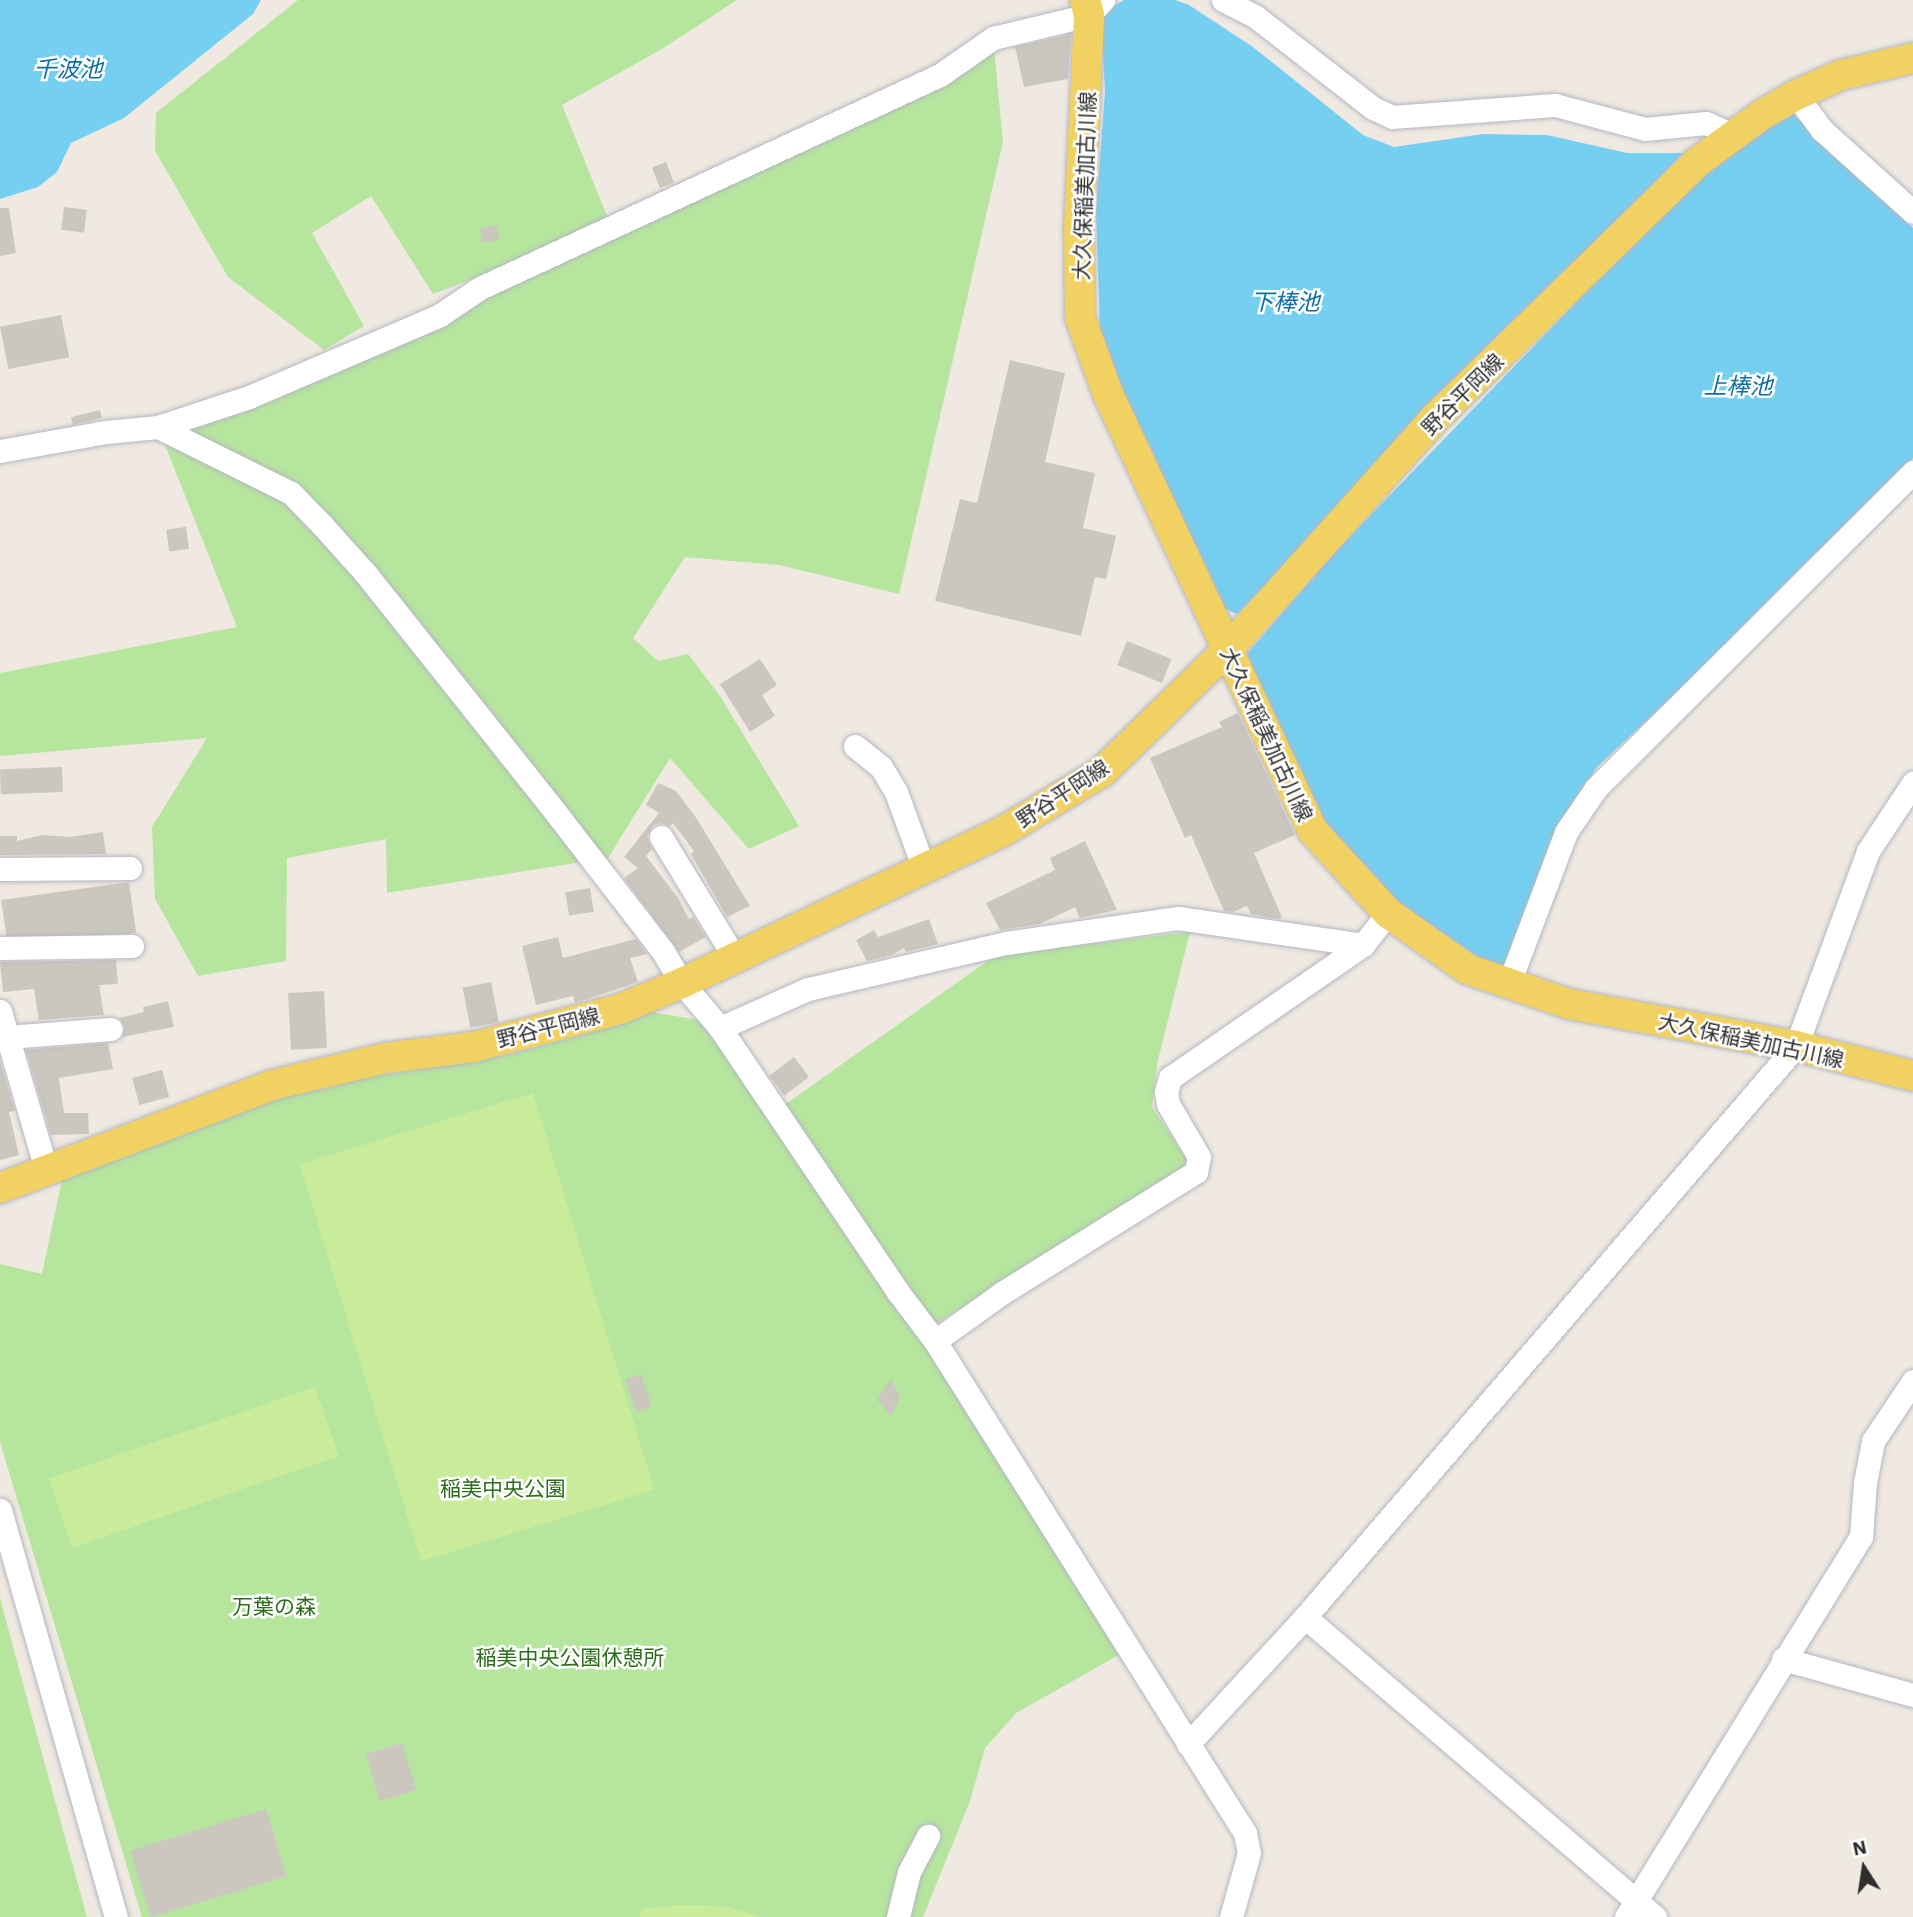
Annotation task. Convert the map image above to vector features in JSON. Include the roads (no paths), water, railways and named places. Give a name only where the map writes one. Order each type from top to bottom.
[{"type":"main road","name":"大久保稲美加古川線","points":[[1092,5],[1079,224],[1080,317],[1108,394],[1312,830],[1388,913],[1467,969],[1569,1004],[1796,1046],[1913,1076]]},
{"type":"main road","name":"野谷平岡線","points":[[0,1188],[272,1085],[385,1058],[473,1046],[620,1009],[682,983],[1002,832],[1102,772],[1227,650],[1434,419],[1696,163],[1733,135],[1796,96],[1842,75],[1913,58]]},
{"type":"street","points":[[1223,0],[1256,17],[1373,108],[1392,117],[1555,105],[1645,129],[1706,123],[1733,135]]},
{"type":"street","points":[[0,451],[106,432],[158,427],[249,397],[440,315],[480,288],[940,75],[993,38],[1092,5]]},
{"type":"street","points":[[1796,96],[1822,130],[1913,212]]},
{"type":"street","points":[[158,427],[291,493],[314,517],[366,574],[556,813],[662,950],[682,983],[720,1028],[898,1292],[935,1341],[1245,1833],[1249,1853],[1231,1917]]},
{"type":"street","points":[[1509,983],[1566,832],[1596,788],[1913,472]]},
{"type":"street","points":[[855,746],[881,767],[896,792],[924,869]]},
{"type":"street","points":[[1188,1744],[1305,1617],[1796,1046],[1868,851],[1913,783]]},
{"type":"street","points":[[661,837],[735,958]]},
{"type":"street","points":[[0,869],[130,868]]},
{"type":"street","points":[[935,1341],[1002,1293],[1196,1172],[1199,1157],[1168,1104],[1166,1092],[1170,1078],[1363,946],[1388,913]]},
{"type":"street","points":[[720,1028],[808,989],[1006,943],[1178,918],[1363,946]]},
{"type":"street","points":[[0,948],[132,946]]},
{"type":"street","points":[[0,1011],[46,1169]]},
{"type":"street","points":[[7,1037],[111,1029]]},
{"type":"street","points":[[1630,1909],[1861,1537],[1865,1483],[1873,1441],[1909,1394]]},
{"type":"street","points":[[0,1510],[117,1917]]},
{"type":"street","points":[[1305,1617],[1630,1909],[1655,1917]]},
{"type":"street","points":[[1783,1659],[1913,1695]]},
{"type":"street","points":[[898,1917],[909,1872],[928,1836]]},
{"type":"water","name":"千波池","points":[[0,0],[261,0],[253,14],[124,118],[71,143],[57,172],[38,187],[0,199]]},
{"type":"water","name":"下棒池","points":[[1124,0],[1175,0],[1189,5],[1253,47],[1363,135],[1394,147],[1483,134],[1547,135],[1627,153],[1683,153],[1237,614],[1221,607],[1126,402],[1100,331],[1096,212],[1105,91],[1101,20],[1110,8]]},
{"type":"water","name":"上棒池","points":[[1793,114],[1913,228],[1913,458],[1730,642],[1597,767],[1558,826],[1504,967],[1481,959],[1373,885],[1310,811],[1245,656],[1337,550],[1699,175],[1722,155]]},
{"type":"park label","name":"稲美中央公園","points":[[503,1488]]},
{"type":"park label","name":"万葉の森","points":[[274,1606]]},
{"type":"park label","name":"稲美中央公園休憩所","points":[[570,1657]]}]
